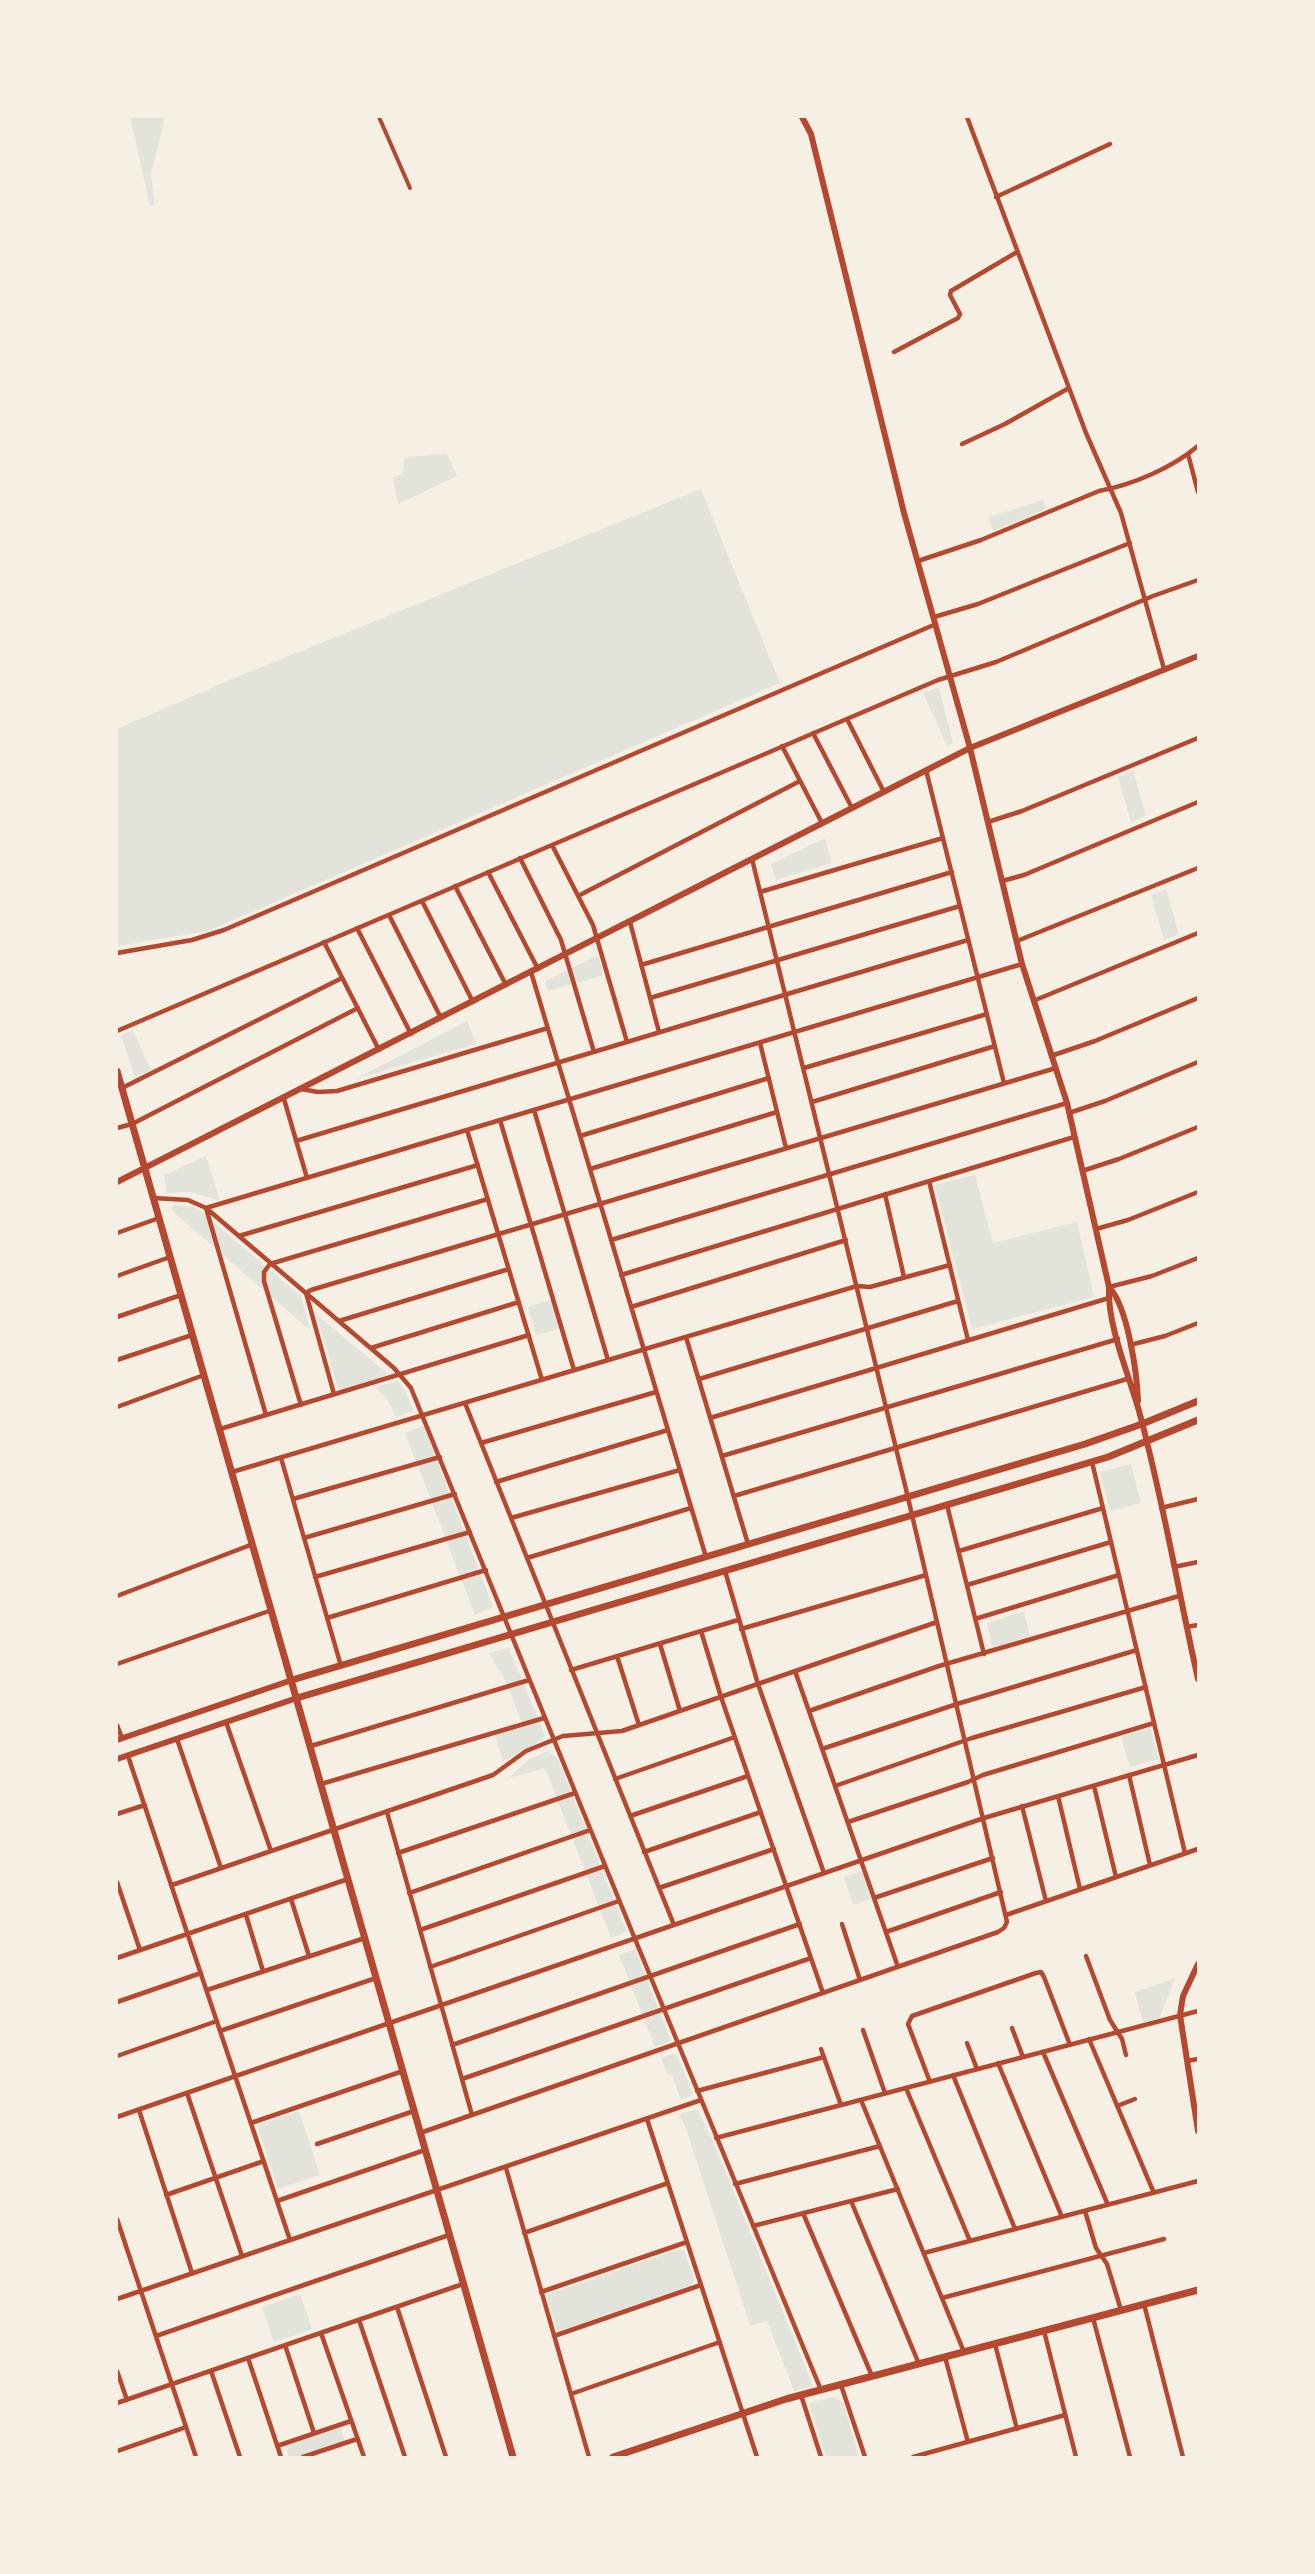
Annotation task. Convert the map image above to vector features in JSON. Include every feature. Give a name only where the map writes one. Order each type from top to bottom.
[{"type":"main road","points":[[117,1071],[513,2457]]},
{"type":"main road","points":[[292,1680],[1084,1444],[1198,1401]]},
{"type":"main road","points":[[297,1698],[1092,1462],[1198,1420]]},
{"type":"main road","points":[[613,2457],[742,2412],[801,2395],[1198,2290]]},
{"type":"street","points":[[379,117],[410,188]]},
{"type":"street","points":[[802,117],[811,134],[918,561],[970,748],[1022,964],[1069,1113],[1109,1287],[1109,1298],[1127,1379],[1142,1424],[1198,1679]]},
{"type":"street","points":[[967,117],[1069,388],[1112,490],[1130,543],[1164,669]]},
{"type":"street","points":[[996,196],[1110,144]]},
{"type":"street","points":[[894,352],[958,318],[960,314],[950,295],[951,291],[1017,252]]},
{"type":"street","points":[[962,444],[1005,424],[1069,388]]},
{"type":"street","points":[[918,561],[981,540],[1099,491],[1112,490],[1188,454],[1198,446]]},
{"type":"street","points":[[1188,454],[1198,492]]},
{"type":"street","points":[[117,953],[192,940],[224,930],[935,621],[1130,543]]},
{"type":"street","points":[[117,1031],[950,675],[996,662],[1198,580]]},
{"type":"street","points":[[117,1182],[970,748],[1198,656]]},
{"type":"street","points":[[847,719],[884,792]]},
{"type":"street","points":[[813,733],[852,808]]},
{"type":"street","points":[[988,822],[1022,812],[1198,738]]},
{"type":"street","points":[[782,746],[822,823]]},
{"type":"street","points":[[926,770],[1004,1083]]},
{"type":"street","points":[[578,896],[800,781]]},
{"type":"street","points":[[1002,881],[1024,875],[1198,802]]},
{"type":"street","points":[[760,892],[943,838]]},
{"type":"street","points":[[552,845],[597,938],[627,1042]]},
{"type":"street","points":[[520,858],[561,940],[594,1052]]},
{"type":"street","points":[[420,2133],[1001,1930],[1007,1922],[908,1497],[752,859]]},
{"type":"street","points":[[1017,941],[1198,868]]},
{"type":"street","points":[[488,872],[534,971],[569,1100],[706,1557]]},
{"type":"street","points":[[641,965],[952,872]]},
{"type":"street","points":[[455,886],[506,985]]},
{"type":"street","points":[[422,901],[473,1002]]},
{"type":"street","points":[[650,998],[960,906]]},
{"type":"street","points":[[388,915],[441,1018]]},
{"type":"street","points":[[630,922],[659,1032]]},
{"type":"street","points":[[357,928],[411,1034]]},
{"type":"street","points":[[1033,1001],[1198,933]]},
{"type":"street","points":[[296,1141],[968,940]]},
{"type":"street","points":[[324,942],[379,1050]]},
{"type":"street","points":[[206,1208],[1022,964]]},
{"type":"street","points":[[122,1088],[342,978]]},
{"type":"street","points":[[1052,1056],[1095,1041],[1198,998]]},
{"type":"street","points":[[117,1128],[132,1124],[358,1008]]},
{"type":"street","points":[[804,1068],[987,1014]]},
{"type":"street","points":[[301,1089],[318,1092],[337,1091],[548,1028]]},
{"type":"street","points":[[760,1043],[786,1148]]},
{"type":"street","points":[[812,1102],[995,1046]]},
{"type":"street","points":[[1069,1113],[1105,1101],[1198,1062]]},
{"type":"street","points":[[306,1293],[318,1287],[1056,1068]]},
{"type":"street","points":[[580,1136],[769,1078]]},
{"type":"street","points":[[284,1099],[307,1178]]},
{"type":"street","points":[[611,1240],[1066,1103]]},
{"type":"street","points":[[534,1110],[608,1360]]},
{"type":"street","points":[[590,1169],[777,1112]]},
{"type":"street","points":[[500,1120],[574,1370]]},
{"type":"street","points":[[1082,1171],[1119,1159],[1198,1127]]},
{"type":"street","points":[[467,1130],[542,1380]]},
{"type":"street","points":[[621,1275],[1074,1137]]},
{"type":"street","points":[[239,1236],[478,1166]]},
{"type":"street","points":[[929,1181],[968,1340]]},
{"type":"street","points":[[1096,1229],[1128,1220],[1198,1192]]},
{"type":"street","points":[[885,1194],[904,1277]]},
{"type":"street","points":[[153,1197],[188,1200],[206,1208],[401,1374],[411,1388],[424,1415],[634,1939],[821,2390]]},
{"type":"street","points":[[301,1405],[264,1281],[264,1272],[270,1264],[488,1199]]},
{"type":"street","points":[[206,1208],[266,1415]]},
{"type":"street","points":[[117,1233],[159,1218]]},
{"type":"street","points":[[631,1306],[846,1240]]},
{"type":"street","points":[[117,1276],[170,1257]]},
{"type":"street","points":[[1109,1287],[1152,1276],[1198,1258]]},
{"type":"street","points":[[232,1472],[857,1286],[870,1287],[950,1265]]},
{"type":"street","points":[[339,1321],[509,1269]]},
{"type":"street","points":[[1109,1287],[1117,1296],[1130,1345],[1137,1377],[1138,1409]]},
{"type":"street","points":[[306,1293],[334,1394]]},
{"type":"street","points":[[117,1317],[181,1295]]},
{"type":"street","points":[[710,1418],[1109,1298]]},
{"type":"street","points":[[699,1379],[958,1301]]},
{"type":"street","points":[[371,1348],[519,1302]]},
{"type":"street","points":[[1130,1345],[1165,1336],[1198,1323]]},
{"type":"street","points":[[117,1360],[192,1335]]},
{"type":"street","points":[[220,1429],[529,1335]]},
{"type":"street","points":[[686,1337],[748,1544]]},
{"type":"street","points":[[722,1456],[1118,1339]]},
{"type":"street","points":[[117,1407],[204,1375]]},
{"type":"street","points":[[734,1496],[1127,1379]]},
{"type":"street","points":[[481,1443],[656,1392]]},
{"type":"street","points":[[465,1403],[674,1925]]},
{"type":"street","points":[[496,1482],[668,1430]]},
{"type":"street","points":[[293,1499],[440,1456]]},
{"type":"street","points":[[281,1458],[341,1666]]},
{"type":"street","points":[[1092,1462],[1185,1853]]},
{"type":"street","points":[[511,1518],[680,1470]]},
{"type":"street","points":[[304,1538],[455,1494]]},
{"type":"street","points":[[1161,1508],[1198,1499]]},
{"type":"street","points":[[947,1504],[984,1654]]},
{"type":"street","points":[[526,1558],[691,1508]]},
{"type":"street","points":[[959,1551],[1103,1508]]},
{"type":"street","points":[[315,1577],[470,1532]]},
{"type":"street","points":[[967,1585],[1111,1542]]},
{"type":"street","points":[[117,1596],[253,1544]]},
{"type":"street","points":[[1173,1567],[1198,1562]]},
{"type":"street","points":[[327,1618],[486,1570]]},
{"type":"street","points":[[725,1571],[758,1684],[824,1873]]},
{"type":"street","points":[[741,1629],[926,1575]]},
{"type":"street","points":[[975,1619],[1119,1575]]},
{"type":"street","points":[[809,1711],[948,1665],[1179,1596]]},
{"type":"street","points":[[117,1664],[272,1610]]},
{"type":"street","points":[[571,1670],[738,1620]]},
{"type":"street","points":[[172,1885],[494,1775],[526,1750],[553,1739],[574,1733],[616,1732],[639,1725],[937,1622]]},
{"type":"street","points":[[1186,1627],[1198,1625]]},
{"type":"street","points":[[701,1631],[721,1697],[823,1993]]},
{"type":"street","points":[[660,1644],[680,1711]]},
{"type":"street","points":[[822,1749],[957,1704],[1137,1650]]},
{"type":"street","points":[[617,1656],[639,1725]]},
{"type":"street","points":[[795,1671],[898,1967]]},
{"type":"street","points":[[117,1725],[119,1739],[292,1680]]},
{"type":"street","points":[[310,1746],[529,1680]]},
{"type":"street","points":[[835,1786],[965,1741],[1146,1688]]},
{"type":"street","points":[[117,1759],[297,1698]]},
{"type":"street","points":[[321,1784],[544,1718]]},
{"type":"street","points":[[226,1722],[271,1851]]},
{"type":"street","points":[[848,1822],[975,1779],[1154,1723]]},
{"type":"street","points":[[615,1779],[735,1737]]},
{"type":"street","points":[[177,1739],[221,1869]]},
{"type":"street","points":[[117,2117],[984,1818],[1198,1755]]},
{"type":"street","points":[[128,1756],[290,2240]]},
{"type":"street","points":[[1129,1775],[1150,1865]]},
{"type":"street","points":[[630,1816],[748,1776]]},
{"type":"street","points":[[1094,1786],[1116,1877]]},
{"type":"street","points":[[398,1853],[575,1793]]},
{"type":"street","points":[[1058,1796],[1080,1889]]},
{"type":"street","points":[[117,1814],[145,1805]]},
{"type":"street","points":[[1022,1806],[1046,1901]]},
{"type":"street","points":[[387,1812],[472,2115]]},
{"type":"street","points":[[644,1852],[761,1812]]},
{"type":"street","points":[[409,1893],[590,1830]]},
{"type":"street","points":[[659,1888],[774,1849]]},
{"type":"street","points":[[1006,1915],[1198,1849]]},
{"type":"street","points":[[874,1898],[993,1858]]},
{"type":"street","points":[[420,1930],[605,1866]]},
{"type":"street","points":[[117,1958],[348,1879]]},
{"type":"street","points":[[117,1882],[140,1950]]},
{"type":"street","points":[[886,1932],[1001,1892]]},
{"type":"street","points":[[291,1899],[309,1956]]},
{"type":"street","points":[[430,1967],[619,1901]]},
{"type":"street","points":[[246,1914],[263,1971]]},
{"type":"street","points":[[452,2045],[800,1924]]},
{"type":"street","points":[[842,1924],[860,1980]]},
{"type":"street","points":[[207,1990],[365,1938]]},
{"type":"street","points":[[1086,1956],[1126,2055]]},
{"type":"street","points":[[462,2079],[811,1958]]},
{"type":"street","points":[[1198,1964],[1183,1996],[1180,2015],[1198,2131]]},
{"type":"street","points":[[930,2082],[909,2025],[909,2020],[914,2015],[1041,1972],[1070,2044]]},
{"type":"street","points":[[117,2002],[201,1973]]},
{"type":"street","points":[[220,2031],[376,1978]]},
{"type":"street","points":[[716,2138],[1198,2012]]},
{"type":"street","points":[[117,2056],[217,2021]]},
{"type":"street","points":[[1012,2028],[1023,2057]]},
{"type":"street","points":[[863,2030],[885,2093]]},
{"type":"street","points":[[1089,2039],[1154,2193]]},
{"type":"street","points":[[967,2043],[977,2069]]},
{"type":"street","points":[[821,2049],[841,2105]]},
{"type":"street","points":[[1043,2052],[1108,2205]]},
{"type":"street","points":[[697,2091],[824,2057]]},
{"type":"street","points":[[1187,2061],[1198,2059]]},
{"type":"street","points":[[998,2064],[1062,2217]]},
{"type":"street","points":[[251,2123],[403,2071]]},
{"type":"street","points":[[953,2075],[1015,2229]]},
{"type":"street","points":[[906,2088],[970,2241]]},
{"type":"street","points":[[187,2093],[242,2256]]},
{"type":"street","points":[[1117,2106],[1135,2099]]},
{"type":"street","points":[[117,2299],[437,2192],[701,2100]]},
{"type":"street","points":[[861,2100],[964,2352]]},
{"type":"street","points":[[139,2110],[192,2273]]},
{"type":"street","points":[[317,2144],[414,2111]]},
{"type":"street","points":[[647,2119],[757,2457]]},
{"type":"street","points":[[735,2184],[880,2146]]},
{"type":"street","points":[[278,2201],[425,2150]]},
{"type":"street","points":[[166,2195],[264,2161]]},
{"type":"street","points":[[506,2168],[589,2457]]},
{"type":"street","points":[[924,2253],[1198,2181]]},
{"type":"street","points":[[524,2233],[668,2183]]},
{"type":"street","points":[[753,2226],[898,2189]]},
{"type":"street","points":[[851,2201],[919,2364]]},
{"type":"street","points":[[1085,2211],[1096,2248],[1107,2264],[1121,2310]]},
{"type":"street","points":[[803,2213],[872,2376]]},
{"type":"street","points":[[117,2218],[196,2457]]},
{"type":"street","points":[[156,2336],[449,2235]]},
{"type":"street","points":[[117,2239],[123,2237]]},
{"type":"street","points":[[942,2298],[1164,2239]]},
{"type":"street","points":[[541,2292],[687,2242]]},
{"type":"street","points":[[117,2403],[463,2284]]},
{"type":"street","points":[[554,2336],[701,2285]]},
{"type":"street","points":[[1144,2304],[1183,2457]]},
{"type":"street","points":[[397,2307],[446,2457]]},
{"type":"street","points":[[1094,2318],[1130,2457]]},
{"type":"street","points":[[359,2320],[405,2457]]},
{"type":"street","points":[[1044,2331],[1076,2457]]},
{"type":"street","points":[[321,2333],[364,2457]]},
{"type":"street","points":[[571,2394],[720,2342]]},
{"type":"street","points":[[995,2344],[1017,2428]]},
{"type":"street","points":[[285,2345],[314,2433]]},
{"type":"street","points":[[945,2357],[968,2442]]},
{"type":"street","points":[[248,2358],[281,2457]]},
{"type":"street","points":[[117,2371],[127,2400]]},
{"type":"street","points":[[210,2371],[240,2457]]},
{"type":"street","points":[[841,2385],[865,2457]]},
{"type":"street","points":[[801,2395],[821,2457]]},
{"type":"street","points":[[913,2457],[1065,2415]]},
{"type":"street","points":[[277,2445],[351,2421]]},
{"type":"street","points":[[117,2451],[186,2427]]},
{"type":"street","points":[[303,2457],[322,2454],[357,2439]]},
{"type":"shaded area","points":[[130,117],[165,117],[151,174],[154,204],[150,206]]},
{"type":"shaded area","points":[[447,454],[457,476],[398,504],[393,477],[402,474],[405,457]]},
{"type":"shaded area","points":[[701,489],[780,683],[208,931],[117,946],[117,729],[232,679]]},
{"type":"shaded area","points":[[1043,500],[1046,509],[993,531],[989,517]]},
{"type":"shaded area","points":[[939,688],[953,743],[947,746],[923,693]]},
{"type":"shaded area","points":[[1133,770],[1146,816],[1131,822],[1118,777]]},
{"type":"shaded area","points":[[825,838],[832,863],[776,880],[771,864]]},
{"type":"shaded area","points":[[1166,889],[1179,934],[1164,940],[1151,895]]},
{"type":"shaded area","points":[[598,955],[604,975],[548,991],[545,981]]},
{"type":"shaded area","points":[[467,1021],[476,1044],[355,1079]]},
{"type":"shaded area","points":[[133,1030],[151,1070],[135,1078],[121,1035]]},
{"type":"shaded area","points":[[206,1156],[220,1201],[191,1192],[167,1193],[164,1175]]},
{"type":"shaded area","points":[[975,1175],[993,1243],[1077,1222],[1094,1297],[972,1329],[935,1185]]},
{"type":"shaded area","points":[[174,1205],[195,1207],[301,1296],[310,1330],[171,1210]]},
{"type":"shaded area","points":[[553,1299],[562,1328],[536,1335],[528,1307]]},
{"type":"shaded area","points":[[316,1314],[387,1373],[385,1376],[341,1390],[338,1388]]},
{"type":"shaded area","points":[[398,1381],[405,1390],[414,1411],[396,1417],[387,1399],[375,1387]]},
{"type":"shaded area","points":[[424,1426],[493,1607],[475,1615],[405,1433]]},
{"type":"shaded area","points":[[1131,1464],[1141,1503],[1110,1511],[1100,1472]]},
{"type":"shaded area","points":[[1024,1611],[1030,1636],[992,1648],[987,1623]]},
{"type":"shaded area","points":[[509,1648],[545,1736],[503,1762],[495,1734],[523,1725],[503,1675],[489,1653]]},
{"type":"shaded area","points":[[1150,1728],[1159,1759],[1130,1767],[1121,1737]]},
{"type":"shaded area","points":[[548,1751],[558,1759],[627,1932],[611,1938],[545,1768],[509,1778],[528,1760]]},
{"type":"shaded area","points":[[862,1871],[871,1899],[853,1905],[844,1877]]},
{"type":"shaded area","points":[[635,1949],[671,2041],[655,2047],[619,1955]]},
{"type":"shaded area","points":[[1175,1978],[1160,2017],[1143,2023],[1135,1992]]},
{"type":"shaded area","points":[[672,2054],[677,2055],[692,2092],[691,2096],[681,2100],[671,2073],[667,2074],[661,2058]]},
{"type":"shaded area","points":[[697,2109],[713,2141],[813,2386],[794,2391],[767,2321],[750,2326],[686,2128],[679,2114]]},
{"type":"shaded area","points":[[299,2111],[320,2175],[278,2189],[257,2125]]},
{"type":"shaded area","points":[[680,2249],[684,2250],[694,2279],[692,2285],[560,2331],[556,2328],[547,2297],[549,2294]]},
{"type":"shaded area","points":[[300,2294],[312,2329],[274,2342],[262,2307]]},
{"type":"shaded area","points":[[832,2397],[843,2402],[859,2457],[826,2457],[809,2403]]},
{"type":"shaded area","points":[[340,2426],[345,2441],[297,2457],[289,2457],[285,2444]]}]
